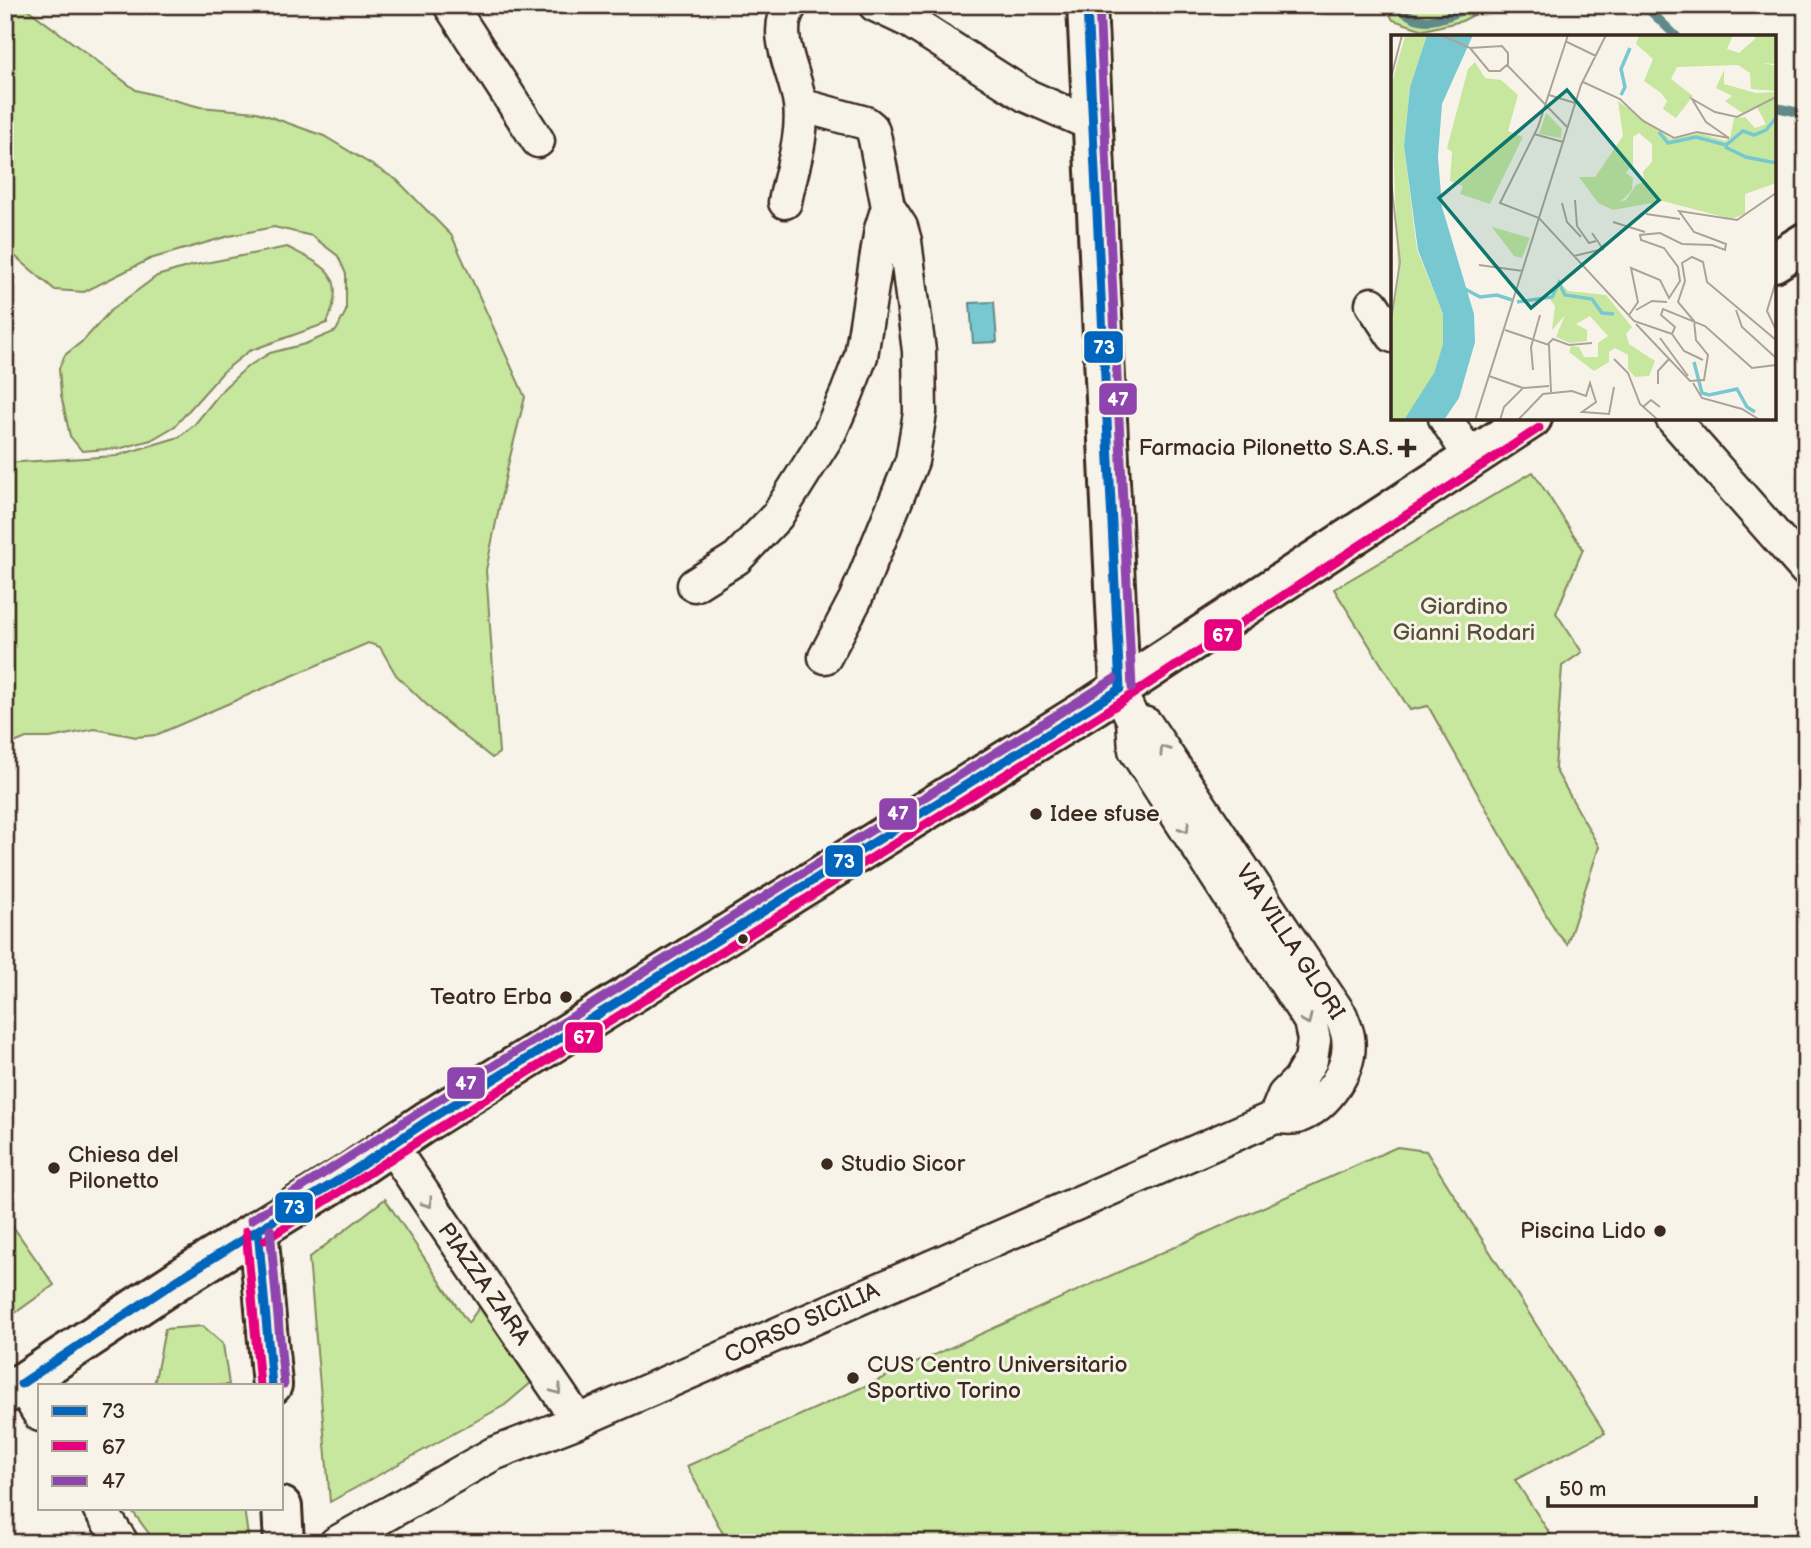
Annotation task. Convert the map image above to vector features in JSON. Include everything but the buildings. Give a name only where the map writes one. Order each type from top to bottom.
[{"type":"main road","points":[[1087,5],[1091,124],[1126,704]]},
{"type":"main road","points":[[1776,261],[1806,242]]},
{"type":"main road","points":[[40,1384],[258,1230],[391,1146],[1126,704],[1471,458],[1529,420]]},
{"type":"main road","points":[[258,1230],[272,1384]]},
{"type":"main road","points":[[22,1397],[38,1386]]},
{"type":"main road","points":[[282,1510],[284,1543]]},
{"type":"street","points":[[450,5],[538,141]]},
{"type":"street","points":[[785,202],[800,131],[800,105],[783,35],[785,13],[791,5]]},
{"type":"street","points":[[875,5],[909,21],[1025,95],[1091,124]]},
{"type":"street","points":[[800,105],[852,118],[872,128],[888,207],[901,228],[905,241],[919,351],[920,413],[912,461],[855,600],[825,657]]},
{"type":"street","points":[[694,585],[737,558],[777,516],[830,432],[861,356],[881,229],[888,207]]},
{"type":"street","points":[[1372,304],[1391,333]]},
{"type":"street","points":[[1446,420],[1471,458]]},
{"type":"street","points":[[1674,420],[1806,570]]},
{"type":"street","name":"VIA VILLA GLORI","points":[[1126,704],[1146,724],[1341,1016],[1348,1038],[1347,1058],[1339,1079],[1309,1111],[1294,1118],[1275,1116]]},
{"type":"street","name":"CORSO SICILIA","points":[[336,1543],[493,1454],[578,1421],[1275,1116]]},
{"type":"street","name":"PIAZZA ZARA","points":[[391,1146],[578,1421]]},
{"type":"street","points":[[100,1510],[122,1543]]},
{"type":"green space","points":[[5,5],[22,5],[136,90],[200,107],[257,112],[324,136],[397,180],[452,236],[525,397],[486,570],[499,753],[492,758],[435,713],[396,675],[380,647],[368,643],[156,735],[136,737],[95,729],[50,738],[26,738],[5,747],[5,463],[116,456],[179,437],[195,424],[224,388],[247,367],[270,353],[305,344],[336,331],[346,311],[346,274],[338,256],[312,236],[274,227],[229,236],[150,259],[84,292],[55,290],[16,257],[5,256]]},
{"type":"green space","points":[[1385,5],[1493,5],[1462,21],[1424,30],[1393,20]]},
{"type":"green space","points":[[287,247],[313,260],[330,274],[335,293],[327,323],[249,351],[224,371],[175,426],[151,440],[122,448],[82,451],[70,436],[61,395],[59,368],[65,355],[84,340],[111,310],[157,276],[190,266]]},
{"type":"green space","name":"Giardino Gianni Rodari","points":[[1533,472],[1583,549],[1556,613],[1582,652],[1562,666],[1555,769],[1599,847],[1567,944],[1556,932],[1428,706],[1410,710],[1334,589]]},
{"type":"green space","points":[[1397,1147],[1426,1151],[1605,1433],[1515,1480],[1556,1543],[728,1543],[687,1466]]},
{"type":"green space","points":[[385,1199],[468,1323],[481,1305],[532,1382],[505,1405],[330,1502],[309,1258]]},
{"type":"green space","points":[[5,1215],[54,1285],[15,1313],[5,1300]]},
{"type":"green space","points":[[203,1326],[223,1344],[229,1384],[154,1384],[165,1329]]},
{"type":"green space","points":[[131,1510],[244,1510],[249,1543],[156,1543]]},
{"type":"water","points":[[994,302],[997,342],[973,343],[970,303]]},
{"type":"waterway","points":[[1396,5],[1407,14],[1426,20],[1436,20],[1477,5]]},
{"type":"waterway","points":[[1644,5],[1675,35]]},
{"type":"waterway","points":[[1776,107],[1806,114]]},
{"type":"transit line","name":"73","points":[[1087,5],[1120,689]]},
{"type":"transit line","name":"47","points":[[1099,5],[1132,688]]},
{"type":"transit line","name":"67","points":[[265,1240],[434,1131],[1101,715],[1539,428]]},
{"type":"transit line","name":"47","points":[[251,1220],[1114,679]]},
{"type":"transit line","name":"73","points":[[21,1384],[179,1279],[350,1173],[427,1121],[1120,689]]},
{"type":"transit line","name":"47","points":[[270,1229],[284,1384]]},
{"type":"transit line","name":"73","points":[[258,1230],[272,1384]]},
{"type":"transit line","name":"67","points":[[246,1231],[260,1384]]},
{"type":"place","name":"Farmacia Pilonetto S.A.S.","points":[[1407,448]]},
{"type":"place","name":"Idee sfuse","points":[[1036,814]]},
{"type":"place","name":"Teatro Erba","points":[[566,997]]},
{"type":"place","name":"Studio Sicor","points":[[827,1164]]},
{"type":"place","name":"Chiesa del Pilonetto","points":[[54,1168]]},
{"type":"place","name":"Piscina Lido","points":[[1660,1231]]},
{"type":"place","name":"CUS Centro Universitario Sportivo Torino","points":[[853,1378]]}]
